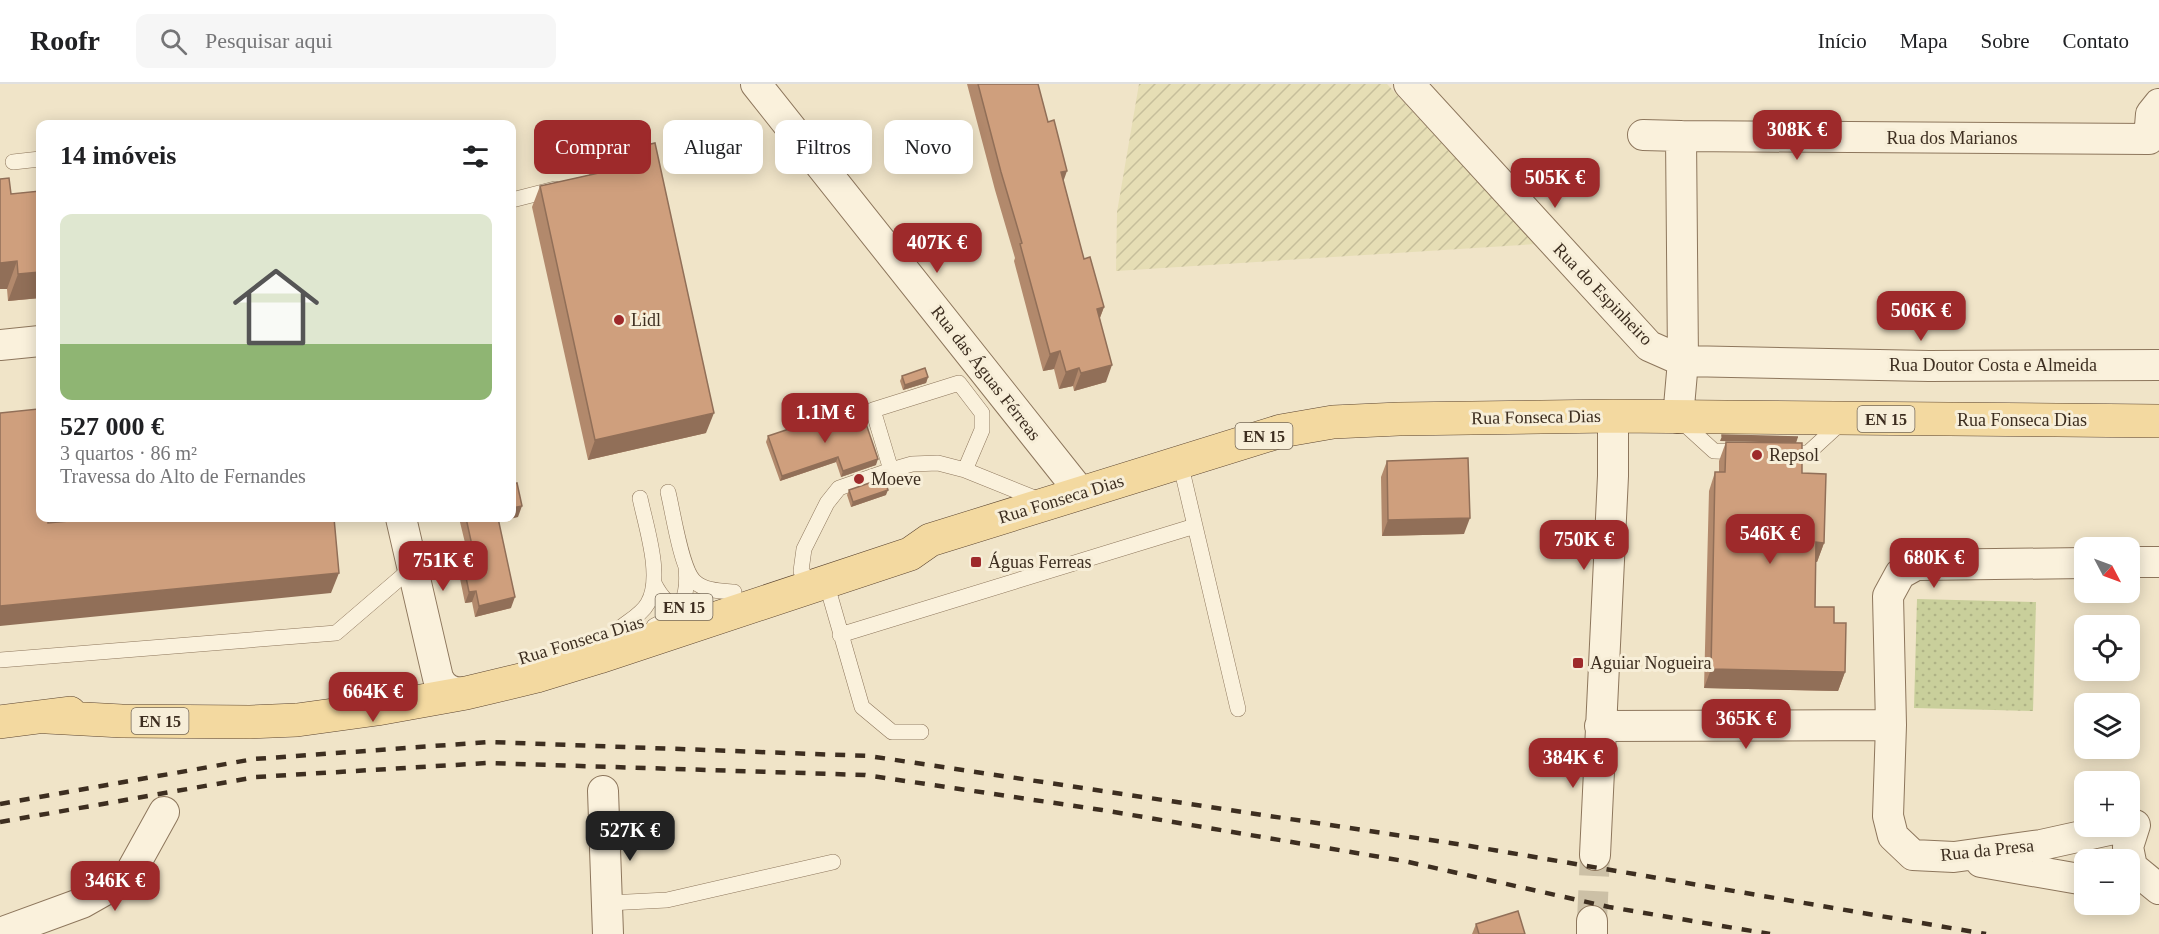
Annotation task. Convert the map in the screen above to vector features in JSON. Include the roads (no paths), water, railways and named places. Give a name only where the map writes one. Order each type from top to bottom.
[{"type":"main road","name":"Rua Fonseca Dias","points":[[47,717],[122,721],[297,720],[366,711],[466,693],[580,663],[734,602],[814,580],[908,538],[930,540],[1281,431],[1333,422],[1399,419],[1613,417],[2159,421]]},
{"type":"main road","name":"Rua Fonseca Dias","points":[[0,722],[132,704],[249,703],[438,678],[507,663],[678,609],[734,602]]},
{"type":"street","name":"Rua das Águas Férreas","points":[[756,84],[1081,493]]},
{"type":"street","name":"Rua do Espinheiro","points":[[1409,84],[1649,346],[1683,361]]},
{"type":"street","name":"Rua dos Marianos","points":[[1643,135],[2149,139],[2151,114],[2159,104]]},
{"type":"street","points":[[1678,418],[1683,361],[1681,136]]},
{"type":"street","points":[[0,345],[36,341]]},
{"type":"street","name":"Rua Doutor Costa e Almeida","points":[[1683,361],[1929,366],[2159,365]]},
{"type":"street","points":[[1594,855],[1613,476],[1613,417]]},
{"type":"street","points":[[402,522],[438,678],[447,689],[457,693],[466,693]]},
{"type":"street","points":[[2140,562],[2159,562]]},
{"type":"street","name":"Rua da Presa","points":[[2074,563],[1916,565],[1900,574],[1888,596],[1891,725],[1888,816],[1893,836],[1913,855],[1954,857],[2041,845],[2078,837]]},
{"type":"street","name":"Rua Fonseca Dias","points":[[273,721],[318,706],[417,693],[432,686],[438,678]]},
{"type":"street","points":[[1600,726],[1891,725]]},
{"type":"street","points":[[603,791],[608,934]]},
{"type":"street","points":[[0,933],[82,903],[129,877],[164,813]]},
{"type":"street","points":[[2132,837],[2128,847],[2132,867],[2159,889]]},
{"type":"street","points":[[1954,857],[2074,878]]},
{"type":"street","points":[[2140,887],[2159,889]]},
{"type":"lane","points":[[13,162],[36,159]]},
{"type":"lane","points":[[516,199],[565,187]]},
{"type":"lane","points":[[891,470],[873,410],[960,383],[982,413],[982,430],[965,470]]},
{"type":"lane","points":[[1678,418],[1714,451],[1809,453],[1845,419]]},
{"type":"lane","points":[[1180,462],[1238,709]]},
{"type":"lane","points":[[921,732],[892,732],[862,707],[840,635],[814,580],[804,549],[827,503],[839,488],[912,464],[938,463],[965,470],[1048,504]]},
{"type":"lane","points":[[580,663],[616,639],[669,618],[678,609],[688,585],[686,567],[668,492]]},
{"type":"lane","points":[[620,628],[643,610],[650,601],[654,584],[654,567],[640,498]]},
{"type":"lane","points":[[840,635],[1195,526]]},
{"type":"lane","points":[[0,660],[336,633],[413,567]]},
{"type":"lane","points":[[686,567],[694,582],[734,602]]},
{"type":"lane","points":[[654,584],[661,596],[671,606],[678,609]]},
{"type":"lane","points":[[608,903],[667,900],[833,862]]},
{"type":"tunnel","points":[[1592,921],[1595,855]]},
{"type":"railway","points":[[0,804],[254,759],[489,742],[869,756],[1470,846],[1986,934]]},
{"type":"railway","points":[[0,822],[256,777],[487,763],[865,775],[1102,810],[1404,861],[1609,907],[1770,934]]},
{"type":"place","name":"Lidl","points":[[619,320]]},
{"type":"place","name":"Repsol","points":[[1757,455]]},
{"type":"place","name":"Moeve","points":[[859,479]]},
{"type":"place","name":"Águas Ferreas","points":[[976,562]]},
{"type":"place","name":"Aguiar Nogueira","points":[[1578,663]]}]
